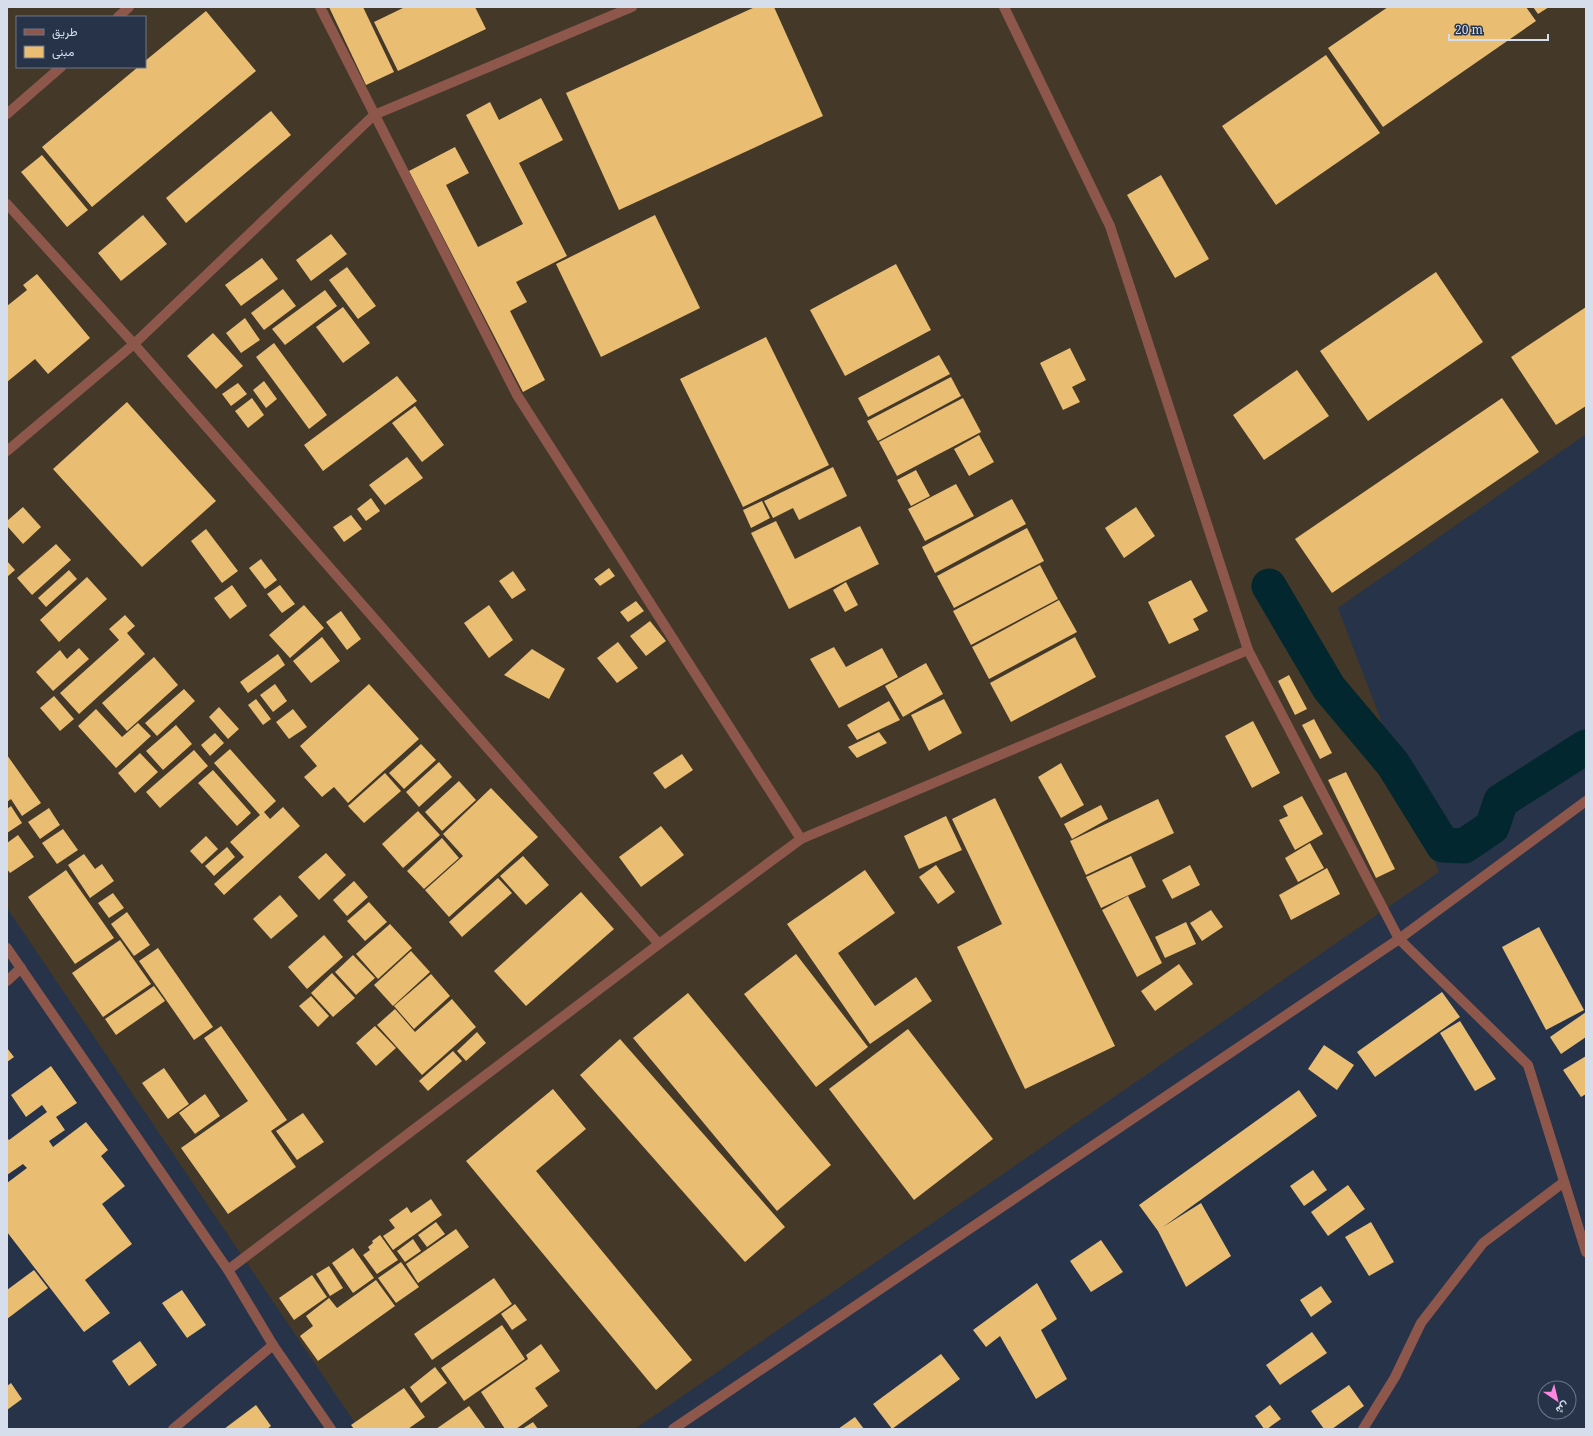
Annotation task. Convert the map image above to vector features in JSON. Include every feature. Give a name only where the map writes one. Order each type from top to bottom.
[{"type":"street","points":[[119,16],[129,7]]},
{"type":"street","points":[[320,7],[517,395],[801,839]]},
{"type":"street","points":[[7,451],[134,344],[374,114],[632,7]]},
{"type":"street","points":[[1004,7],[1110,226],[1248,650],[1399,939],[1528,1065],[1585,1247]]},
{"type":"street","points":[[7,114],[60,68]]},
{"type":"street","points":[[7,204],[134,344],[659,944]]},
{"type":"street","points":[[228,1270],[659,944],[801,839],[1248,650]]},
{"type":"street","points":[[673,1429],[1399,939],[1586,801]]},
{"type":"street","points":[[7,948],[228,1270],[273,1345],[331,1429]]},
{"type":"street","points":[[7,981],[21,968]]},
{"type":"street","points":[[1363,1429],[1395,1377],[1421,1323],[1483,1243],[1564,1182]]},
{"type":"street","points":[[173,1429],[273,1345]]},
{"type":"shaded area","points":[[7,7],[1586,7],[1586,434],[1338,608],[1439,872],[635,1429],[359,1429],[7,908]]},
{"type":"building","points":[[329,7],[363,7],[394,72],[366,85]]},
{"type":"building","points":[[405,7],[475,7],[486,29],[398,71],[374,22]]},
{"type":"building","points":[[755,7],[774,7],[823,116],[619,210],[566,93]]},
{"type":"building","points":[[1388,7],[1526,7],[1536,21],[1383,127],[1328,48]]},
{"type":"building","points":[[1533,7],[1549,7],[1538,14]]},
{"type":"building","points":[[206,11],[256,71],[92,207],[42,147],[137,68],[146,68],[146,60]]},
{"type":"building","points":[[1326,55],[1380,133],[1276,205],[1222,126]]},
{"type":"building","points":[[541,98],[563,140],[519,163],[567,256],[516,282],[527,302],[510,311],[545,380],[523,392],[409,171],[455,147],[469,173],[446,185],[478,247],[523,224],[466,115],[490,102],[499,120]]},
{"type":"building","points":[[271,111],[291,135],[186,223],[166,198]]},
{"type":"building","points":[[42,155],[88,210],[67,227],[21,172]]},
{"type":"building","points":[[1161,175],[1209,259],[1175,278],[1127,195]]},
{"type":"building","points":[[143,215],[167,244],[121,281],[98,253]]},
{"type":"building","points":[[655,215],[700,308],[601,357],[556,264]]},
{"type":"building","points":[[331,234],[347,254],[311,281],[296,260]]},
{"type":"building","points":[[262,258],[278,279],[241,306],[225,285]]},
{"type":"building","points":[[896,264],[931,330],[845,376],[810,310]]},
{"type":"building","points":[[347,267],[376,306],[358,319],[329,280]]},
{"type":"building","points":[[1436,272],[1483,342],[1368,421],[1320,351]]},
{"type":"building","points":[[37,274],[90,338],[48,374],[35,359],[7,382],[7,306],[27,290],[23,285]]},
{"type":"building","points":[[283,289],[296,306],[264,330],[251,313]]},
{"type":"building","points":[[325,290],[337,306],[285,345],[272,329]]},
{"type":"building","points":[[343,307],[370,343],[343,363],[316,327]]},
{"type":"building","points":[[1586,307],[1586,406],[1556,425],[1511,357]]},
{"type":"building","points":[[245,318],[260,340],[241,353],[226,333]]},
{"type":"building","points":[[213,333],[243,366],[216,389],[187,356]]},
{"type":"building","points":[[766,337],[829,465],[743,507],[680,379]]},
{"type":"building","points":[[274,343],[327,415],[309,429],[256,357]]},
{"type":"building","points":[[1070,348],[1086,380],[1072,387],[1080,402],[1063,410],[1040,363]]},
{"type":"building","points":[[939,355],[950,374],[868,417],[858,398]]},
{"type":"building","points":[[1297,370],[1329,416],[1264,460],[1233,415]]},
{"type":"building","points":[[397,376],[417,401],[323,471],[304,445]]},
{"type":"building","points":[[951,377],[961,396],[878,441],[867,421]]},
{"type":"building","points":[[264,381],[277,399],[266,408],[253,390]]},
{"type":"building","points":[[238,383],[247,394],[231,406],[222,394]]},
{"type":"building","points":[[252,398],[264,415],[248,428],[235,411]]},
{"type":"building","points":[[963,398],[981,432],[897,476],[879,442]]},
{"type":"building","points":[[1502,398],[1539,452],[1332,593],[1295,539]]},
{"type":"building","points":[[127,402],[216,501],[142,567],[53,469]]},
{"type":"building","points":[[415,406],[444,445],[422,462],[392,423]]},
{"type":"building","points":[[979,435],[994,462],[969,476],[954,449]]},
{"type":"building","points":[[407,457],[423,478],[385,505],[369,485]]},
{"type":"building","points":[[833,467],[847,496],[799,520],[793,508],[773,518],[764,501]]},
{"type":"building","points":[[916,470],[930,496],[911,506],[897,480]]},
{"type":"building","points":[[956,484],[974,516],[925,541],[908,509]]},
{"type":"building","points":[[371,498],[380,511],[366,521],[357,509]]},
{"type":"building","points":[[1012,499],[1026,524],[935,573],[922,547]]},
{"type":"building","points":[[762,501],[770,518],[751,528],[743,510]]},
{"type":"building","points":[[23,507],[41,527],[23,544],[7,526],[7,521]]},
{"type":"building","points":[[1136,507],[1155,536],[1124,558],[1105,528]]},
{"type":"building","points":[[351,515],[362,529],[344,542],[333,527]]},
{"type":"building","points":[[776,521],[795,559],[860,526],[879,564],[789,609],[751,533]]},
{"type":"building","points":[[1027,528],[1044,561],[954,608],[937,576]]},
{"type":"building","points":[[206,529],[238,571],[222,583],[191,541]]},
{"type":"building","points":[[56,544],[71,560],[32,595],[17,578]]},
{"type":"building","points":[[261,559],[277,580],[265,589],[249,568]]},
{"type":"building","points":[[7,561],[15,570],[7,577]]},
{"type":"building","points":[[1040,565],[1058,599],[971,645],[953,611]]},
{"type":"building","points":[[609,568],[615,576],[600,586],[594,579]]},
{"type":"building","points":[[69,570],[77,579],[46,607],[38,598]]},
{"type":"building","points":[[513,571],[526,590],[512,599],[499,581]]},
{"type":"building","points":[[87,577],[107,599],[59,642],[40,620]]},
{"type":"building","points":[[1191,580],[1208,611],[1193,619],[1199,630],[1169,644],[1148,602]]},
{"type":"building","points":[[846,582],[858,605],[845,612],[833,590]]},
{"type":"building","points":[[232,585],[247,606],[230,619],[214,598]]},
{"type":"building","points":[[280,585],[295,604],[282,613],[267,594]]},
{"type":"building","points":[[1059,600],[1077,632],[989,679],[972,647]]},
{"type":"building","points":[[636,601],[644,611],[628,622],[620,612]]},
{"type":"building","points":[[304,605],[324,628],[290,658],[269,635]]},
{"type":"building","points":[[489,605],[513,640],[489,658],[464,623]]},
{"type":"building","points":[[341,611],[361,639],[347,650],[326,622]]},
{"type":"building","points":[[125,615],[135,626],[127,633],[145,654],[79,714],[60,693],[119,640],[109,629]]},
{"type":"building","points":[[650,621],[666,641],[646,656],[630,636]]},
{"type":"building","points":[[322,637],[340,661],[311,683],[293,661]]},
{"type":"building","points":[[1075,637],[1096,677],[1011,722],[990,683]]},
{"type":"building","points":[[618,642],[638,668],[617,683],[597,658]]},
{"type":"building","points":[[834,647],[846,667],[882,648],[898,677],[839,708],[810,659]]},
{"type":"building","points":[[79,648],[89,659],[53,691],[36,672],[60,650],[67,659]]},
{"type":"building","points":[[532,649],[565,669],[549,699],[504,675]]},
{"type":"building","points":[[278,654],[285,665],[248,693],[240,682]]},
{"type":"building","points":[[154,657],[178,685],[127,731],[102,703]]},
{"type":"building","points":[[926,663],[943,694],[903,717],[885,686]]},
{"type":"building","points":[[1289,675],[1307,709],[1295,715],[1278,681]]},
{"type":"building","points":[[275,684],[287,701],[273,712],[260,695]]},
{"type":"building","points":[[369,684],[419,739],[348,803],[334,787],[322,797],[304,777],[317,766],[300,746]]},
{"type":"building","points":[[184,689],[195,701],[157,736],[145,723]]},
{"type":"building","points":[[54,696],[74,719],[60,731],[40,708]]},
{"type":"building","points":[[256,699],[271,719],[263,725],[248,705]]},
{"type":"building","points":[[944,699],[962,733],[929,751],[911,715]]},
{"type":"building","points":[[889,701],[900,720],[857,740],[847,725]]},
{"type":"building","points":[[219,707],[239,729],[228,739],[209,717]]},
{"type":"building","points":[[96,709],[122,737],[138,723],[151,736],[116,768],[78,726]]},
{"type":"building","points":[[293,709],[307,727],[289,739],[276,722]]},
{"type":"building","points":[[1314,719],[1332,753],[1320,759],[1302,725]]},
{"type":"building","points":[[1253,721],[1280,773],[1252,788],[1225,736]]},
{"type":"building","points":[[176,725],[192,744],[163,770],[146,751]]},
{"type":"building","points":[[879,732],[887,743],[857,758],[848,747]]},
{"type":"building","points":[[215,733],[224,743],[210,756],[201,745]]},
{"type":"building","points":[[421,744],[436,760],[404,789],[389,773]]},
{"type":"building","points":[[230,749],[276,801],[264,812],[270,819],[283,807],[300,826],[224,895],[214,884],[244,857],[230,842],[260,815],[214,763]]},
{"type":"building","points":[[194,750],[208,766],[160,808],[146,792]]},
{"type":"building","points":[[140,753],[158,772],[135,793],[118,773]]},
{"type":"building","points":[[682,754],[693,770],[665,789],[653,773]]},
{"type":"building","points":[[7,755],[41,803],[22,816],[11,799],[7,802]]},
{"type":"building","points":[[439,762],[452,777],[419,807],[406,792]]},
{"type":"building","points":[[1061,763],[1084,805],[1061,818],[1038,777]]},
{"type":"building","points":[[213,770],[251,813],[237,826],[198,783]]},
{"type":"building","points":[[1346,772],[1395,869],[1376,878],[1328,780]]},
{"type":"building","points":[[385,773],[401,791],[364,823],[348,806]]},
{"type":"building","points":[[459,781],[476,800],[442,831],[425,812]]},
{"type":"building","points":[[491,788],[538,837],[449,917],[425,890],[463,856],[443,834]]},
{"type":"building","points":[[1302,796],[1323,834],[1295,850],[1279,820],[1288,816],[1283,806]]},
{"type":"building","points":[[995,798],[1115,1046],[1025,1089],[957,947],[1002,924],[952,819]]},
{"type":"building","points":[[1158,799],[1174,833],[1086,875],[1070,841]]},
{"type":"building","points":[[1101,805],[1108,819],[1072,839],[1064,824]]},
{"type":"building","points":[[11,806],[22,823],[7,833],[7,809]]},
{"type":"building","points":[[49,808],[60,825],[40,839],[28,822]]},
{"type":"building","points":[[418,811],[440,835],[403,868],[382,844]]},
{"type":"building","points":[[946,816],[962,850],[919,869],[904,836]]},
{"type":"building","points":[[661,826],[684,855],[641,887],[619,857]]},
{"type":"building","points":[[63,829],[78,850],[57,864],[42,843]]},
{"type":"building","points":[[18,835],[34,857],[10,873],[7,869],[7,843]]},
{"type":"building","points":[[206,836],[218,849],[202,864],[190,851]]},
{"type":"building","points":[[442,838],[459,858],[424,889],[407,871]]},
{"type":"building","points":[[1310,843],[1324,868],[1298,882],[1285,858]]},
{"type":"building","points":[[227,847],[235,857],[214,876],[205,866]]},
{"type":"building","points":[[326,853],[346,875],[319,900],[298,877]]},
{"type":"building","points":[[84,854],[95,869],[102,864],[114,881],[90,898],[68,865]]},
{"type":"building","points":[[523,856],[549,885],[526,905],[500,876]]},
{"type":"building","points":[[1131,856],[1146,887],[1101,908],[1086,877]]},
{"type":"building","points":[[936,865],[955,892],[938,904],[919,877]]},
{"type":"building","points":[[1190,865],[1200,885],[1172,899],[1162,880]]},
{"type":"building","points":[[1327,868],[1340,894],[1291,920],[1279,895]]},
{"type":"building","points":[[66,870],[114,938],[75,964],[28,897]]},
{"type":"building","points":[[865,870],[895,913],[838,953],[875,1006],[916,977],[932,1001],[870,1044],[787,924]]},
{"type":"building","points":[[498,878],[512,893],[462,937],[449,922]]},
{"type":"building","points":[[354,881],[368,897],[347,916],[333,900]]},
{"type":"building","points":[[581,892],[614,929],[526,1006],[494,971]]},
{"type":"building","points":[[113,893],[124,908],[109,918],[98,903]]},
{"type":"building","points":[[280,895],[298,916],[271,939],[253,919]]},
{"type":"building","points":[[1128,896],[1162,963],[1137,977],[1102,910]]},
{"type":"building","points":[[369,902],[387,922],[365,941],[347,921]]},
{"type":"building","points":[[1211,910],[1223,927],[1202,941],[1190,923]]},
{"type":"building","points":[[127,912],[150,945],[134,956],[111,924]]},
{"type":"building","points":[[1186,922],[1196,944],[1165,958],[1155,937]]},
{"type":"building","points":[[390,924],[412,948],[378,979],[356,954]]},
{"type":"building","points":[[1539,927],[1584,1010],[1546,1030],[1502,947]]},
{"type":"building","points":[[324,935],[343,957],[307,989],[288,967]]},
{"type":"building","points":[[120,940],[151,984],[103,1017],[72,973]]},
{"type":"building","points":[[158,948],[213,1027],[194,1040],[139,961]]},
{"type":"building","points":[[411,951],[430,972],[393,1006],[374,985]]},
{"type":"building","points":[[796,954],[868,1047],[816,1087],[744,994]]},
{"type":"building","points":[[353,955],[375,978],[356,995],[335,972]]},
{"type":"building","points":[[1179,964],[1193,984],[1155,1011],[1141,991]]},
{"type":"building","points":[[332,973],[355,998],[333,1017],[311,993]]},
{"type":"building","points":[[431,974],[450,996],[414,1029],[394,1006]]},
{"type":"building","points":[[154,986],[165,1001],[116,1035],[105,1019]]},
{"type":"building","points":[[1442,992],[1460,1017],[1375,1077],[1357,1052]]},
{"type":"building","points":[[688,993],[831,1165],[777,1211],[633,1038]]},
{"type":"building","points":[[311,996],[329,1016],[318,1027],[299,1006]]},
{"type":"building","points":[[452,999],[476,1027],[422,1075],[377,1025],[395,1009],[415,1032]]},
{"type":"building","points":[[1586,1012],[1586,1037],[1561,1054],[1550,1037]]},
{"type":"building","points":[[1460,1021],[1496,1079],[1475,1091],[1440,1033]]},
{"type":"building","points":[[221,1026],[287,1120],[271,1131],[296,1167],[228,1214],[181,1148],[248,1101],[204,1038]]},
{"type":"building","points":[[375,1026],[396,1048],[376,1066],[356,1043]]},
{"type":"building","points":[[908,1029],[993,1139],[914,1200],[829,1089]]},
{"type":"building","points":[[477,1032],[486,1043],[466,1061],[457,1051]]},
{"type":"building","points":[[620,1039],[785,1227],[745,1262],[580,1075]]},
{"type":"building","points":[[1324,1045],[1354,1065],[1337,1090],[1308,1069]]},
{"type":"building","points":[[7,1048],[14,1057],[7,1062]]},
{"type":"building","points":[[453,1051],[462,1061],[428,1091],[419,1081]]},
{"type":"building","points":[[1586,1056],[1586,1094],[1581,1097],[1563,1070]]},
{"type":"building","points":[[51,1066],[77,1103],[56,1117],[65,1130],[49,1141],[53,1147],[86,1122],[108,1150],[101,1156],[125,1186],[102,1204],[132,1244],[85,1280],[110,1313],[84,1332],[7,1232],[7,1183],[27,1168],[23,1164],[7,1175],[7,1138],[9,1140],[47,1112],[42,1105],[26,1117],[11,1095]]},
{"type":"building","points":[[164,1068],[189,1104],[168,1119],[142,1083]]},
{"type":"building","points":[[553,1089],[586,1129],[536,1171],[692,1360],[656,1390],[466,1161]]},
{"type":"building","points":[[1299,1090],[1317,1116],[1163,1227],[1201,1203],[1231,1256],[1186,1287],[1158,1231],[1139,1205]]},
{"type":"building","points":[[205,1094],[220,1116],[195,1134],[179,1113]]},
{"type":"building","points":[[303,1113],[324,1142],[297,1160],[276,1131]]},
{"type":"building","points":[[1313,1170],[1327,1190],[1304,1206],[1290,1186]]},
{"type":"building","points":[[1348,1185],[1365,1209],[1328,1236],[1311,1212]]},
{"type":"building","points":[[431,1199],[442,1215],[393,1250],[383,1236],[395,1228],[389,1220],[407,1207],[411,1213]]},
{"type":"building","points":[[436,1222],[445,1234],[427,1247],[418,1235]]},
{"type":"building","points":[[1371,1222],[1394,1262],[1369,1276],[1345,1237]]},
{"type":"building","points":[[456,1229],[469,1247],[418,1283],[406,1264]]},
{"type":"building","points":[[380,1235],[398,1260],[377,1274],[363,1255],[370,1250],[368,1247],[373,1243],[372,1241]]},
{"type":"building","points":[[413,1239],[421,1251],[405,1262],[397,1251]]},
{"type":"building","points":[[1101,1240],[1123,1272],[1091,1292],[1070,1261]]},
{"type":"building","points":[[353,1248],[374,1278],[353,1293],[332,1263]]},
{"type":"building","points":[[401,1262],[419,1287],[396,1303],[378,1278]]},
{"type":"building","points":[[329,1266],[343,1288],[330,1296],[316,1274]]},
{"type":"building","points":[[34,1270],[48,1288],[7,1319],[7,1290]]},
{"type":"building","points":[[312,1275],[327,1297],[294,1320],[279,1298]]},
{"type":"building","points":[[494,1278],[512,1304],[432,1360],[414,1334]]},
{"type":"building","points":[[376,1280],[395,1306],[318,1361],[300,1336],[313,1326],[306,1316],[329,1298],[337,1308]]},
{"type":"building","points":[[1037,1283],[1057,1319],[1041,1330],[1067,1379],[1036,1399],[1000,1336],[986,1347],[973,1330]]},
{"type":"building","points":[[1321,1286],[1332,1302],[1311,1317],[1300,1300]]},
{"type":"building","points":[[182,1290],[206,1325],[187,1338],[162,1303]]},
{"type":"building","points":[[515,1304],[527,1320],[512,1330],[501,1314]]},
{"type":"building","points":[[502,1325],[525,1359],[464,1401],[441,1368]]},
{"type":"building","points":[[1312,1332],[1327,1353],[1280,1385],[1266,1365]]},
{"type":"building","points":[[140,1341],[157,1365],[129,1386],[112,1361]]},
{"type":"building","points":[[541,1344],[560,1371],[535,1388],[548,1406],[516,1429],[505,1429],[481,1392],[528,1359],[526,1355]]},
{"type":"building","points":[[941,1354],[960,1379],[892,1429],[873,1404]]},
{"type":"building","points":[[435,1367],[447,1383],[421,1403],[410,1387]]},
{"type":"building","points":[[11,1383],[22,1399],[7,1410],[7,1386]]},
{"type":"building","points":[[1349,1385],[1364,1406],[1332,1429],[1324,1429],[1311,1411]]},
{"type":"building","points":[[404,1388],[425,1417],[408,1429],[354,1429],[351,1425]]},
{"type":"building","points":[[256,1405],[271,1426],[267,1429],[224,1429]]},
{"type":"building","points":[[1270,1405],[1281,1419],[1267,1429],[1264,1429],[1255,1416]]},
{"type":"building","points":[[469,1406],[485,1428],[436,1429]]},
{"type":"building","points":[[855,1417],[864,1429],[838,1429]]},
{"type":"building","points":[[533,1422],[538,1429],[522,1429]]},
{"type":"waterway","points":[[1269,586],[1329,688],[1393,764],[1443,845],[1464,846],[1492,827],[1501,801],[1586,747]]}]
